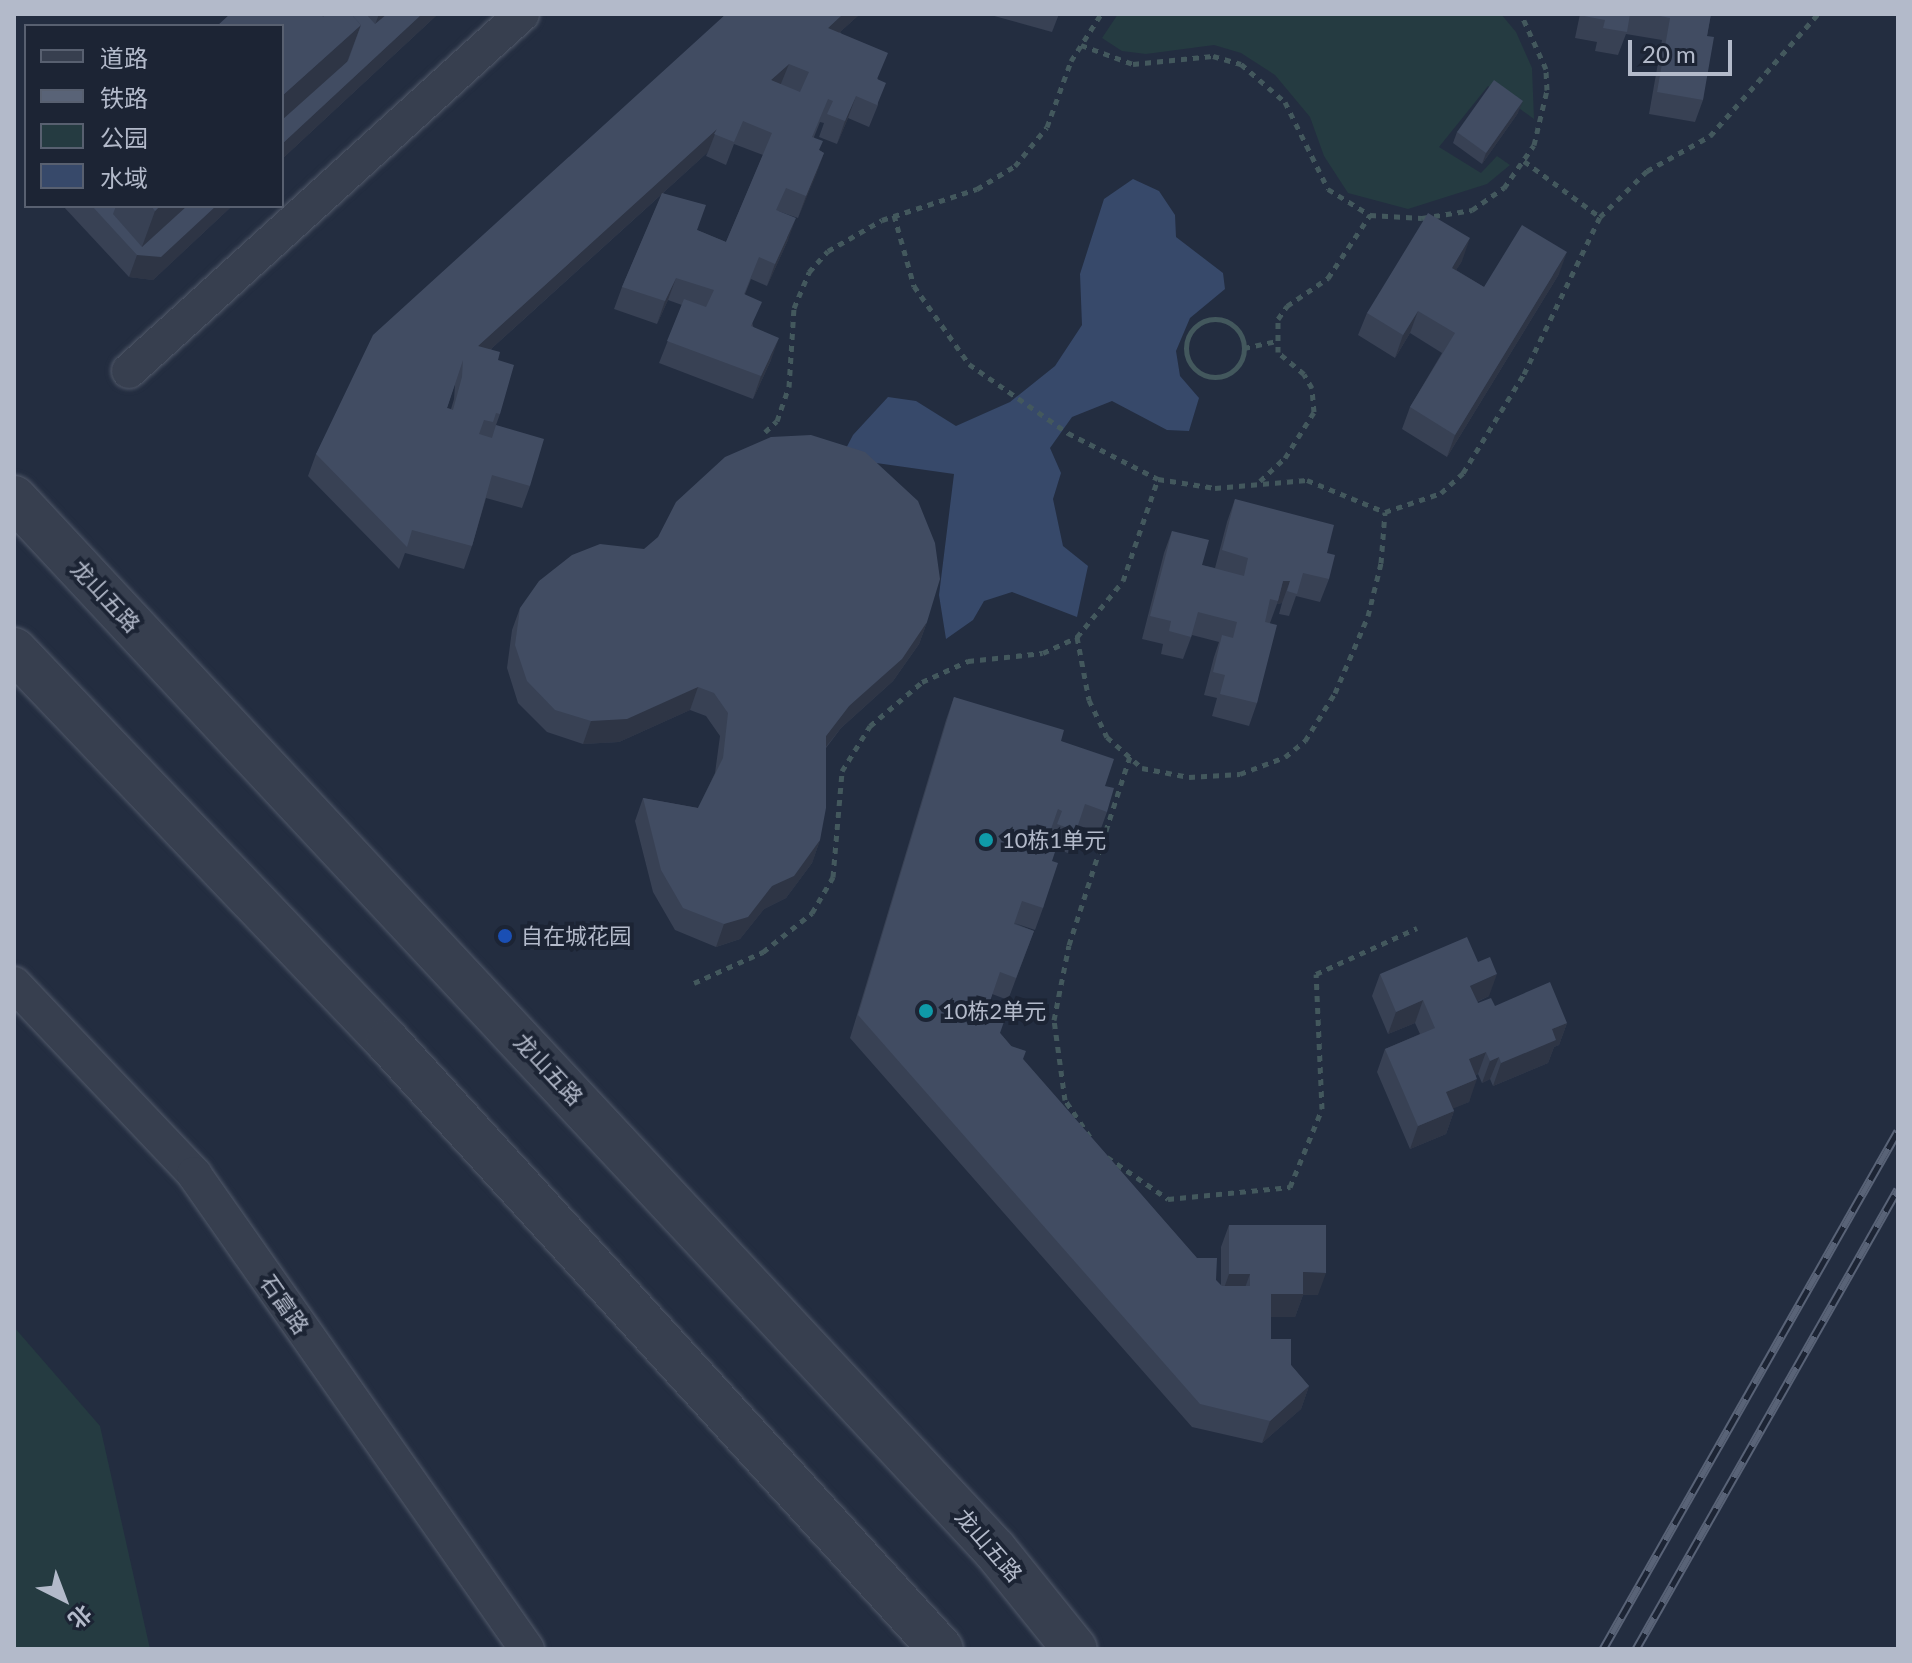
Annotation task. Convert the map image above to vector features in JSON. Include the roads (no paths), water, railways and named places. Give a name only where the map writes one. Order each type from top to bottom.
[{"type":"street","points":[[129,371],[522,14]]},
{"type":"street","name":"龙山五路","points":[[14,498],[995,1550],[1075,1649]]},
{"type":"street","points":[[14,650],[388,1042],[941,1649]]},
{"type":"street","name":"石富路","points":[[14,984],[194,1174],[527,1649]]},
{"type":"water","points":[[1133,179],[1159,191],[1175,215],[1176,237],[1223,273],[1225,289],[1190,318],[1176,351],[1180,376],[1199,398],[1189,431],[1167,430],[1112,401],[1072,417],[1050,448],[1061,473],[1053,499],[1063,546],[1088,566],[1077,617],[1012,592],[984,601],[973,620],[946,639],[939,595],[954,474],[841,458],[853,435],[888,397],[916,401],[956,426],[1010,402],[1055,366],[1082,325],[1080,274],[1104,199]]},
{"type":"railway","points":[[1603,1649],[1898,1131]]},
{"type":"railway","points":[[1636,1649],[1898,1189]]},
{"type":"place","name":"10栋1单元","points":[[986,840]]},
{"type":"place","name":"自在城花园","points":[[505,936]]},
{"type":"place","name":"10栋2单元","points":[[926,1011]]}]
